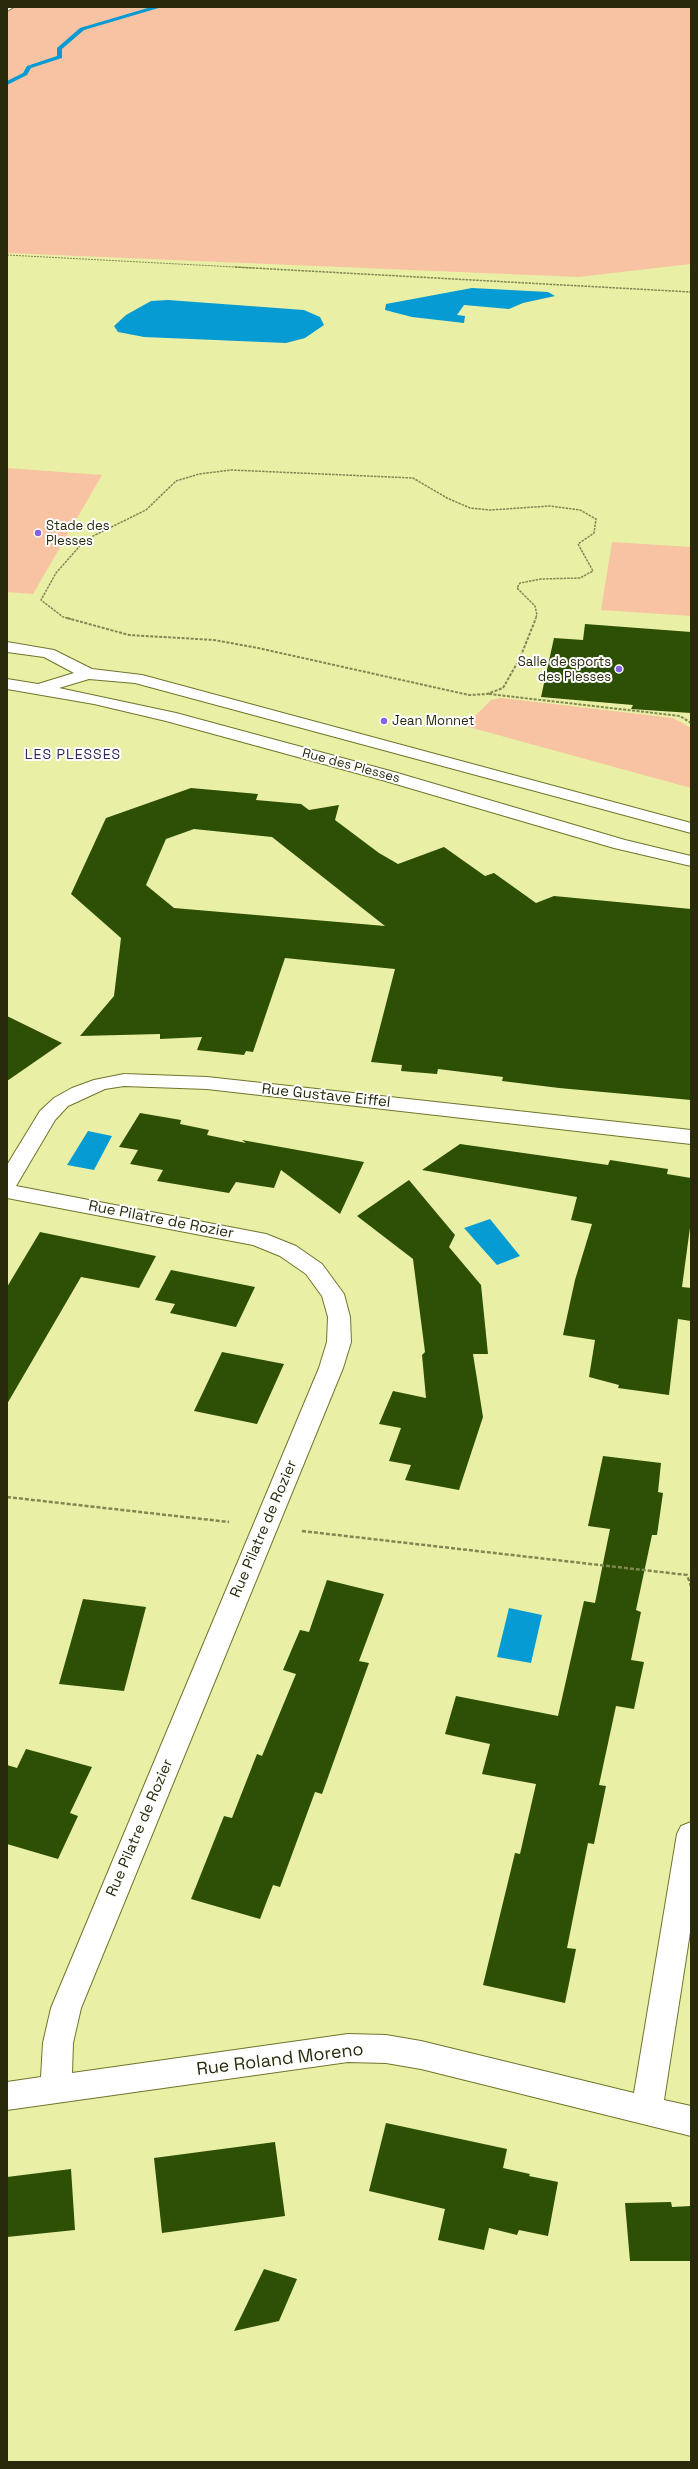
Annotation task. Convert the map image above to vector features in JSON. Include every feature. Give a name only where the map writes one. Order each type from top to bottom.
[{"type":"street","points":[[7,647],[48,653],[88,674]]},
{"type":"street","points":[[40,689],[88,674],[110,674],[136,678],[451,761],[691,828]]},
{"type":"street","name":"Rue des Plesses","points":[[7,684],[94,699],[185,721],[388,776],[620,844],[691,861]]},
{"type":"street","name":"Rue Gustave Eiffel","points":[[7,1183],[47,1116],[62,1102],[86,1089],[124,1080],[207,1083],[691,1137]]},
{"type":"street","name":"Rue Pilatre de Rozier","points":[[7,1191],[258,1239],[288,1251],[314,1270],[333,1294],[339,1317],[339,1342],[331,1368],[66,2008],[58,2043],[56,2089]]},
{"type":"street","points":[[646,2110],[691,1834]]},
{"type":"street","name":"Rue Roland Moreno","points":[[7,2096],[348,2048],[386,2049],[421,2055],[691,2121]]},
{"type":"path","points":[[7,255],[691,292]]},
{"type":"path","points":[[487,694],[503,688],[520,658],[537,615],[534,606],[517,588],[520,583],[540,579],[563,580],[580,578],[593,571],[578,544],[594,533],[596,519],[580,510],[550,506],[490,510],[470,508],[447,498],[430,486],[413,478],[245,470],[199,474],[176,481],[146,510],[85,540],[56,573],[41,600],[63,617],[129,635],[214,640],[258,648],[469,695],[487,694],[680,716],[691,722]]},
{"type":"path","points":[[7,1497],[687,1575],[691,1586]]},
{"type":"shaded area","points":[[7,7],[691,7],[691,264],[578,277],[7,253]]},
{"type":"shaded area","name":"Stade des Plesses","points":[[7,468],[102,475],[33,594],[7,592]]},
{"type":"shaded area","points":[[612,542],[691,547],[691,616],[601,610]]},
{"type":"shaded area","points":[[502,698],[673,718],[691,728],[691,788],[465,726],[491,700]]},
{"type":"water","points":[[472,288],[548,292],[555,296],[523,303],[509,309],[464,305],[457,315],[465,316],[464,323],[412,317],[385,310],[386,304]]},
{"type":"water","points":[[168,300],[304,310],[320,317],[324,325],[305,338],[286,343],[144,337],[118,332],[114,326],[126,315],[151,301]]},
{"type":"water","points":[[88,1131],[112,1136],[94,1170],[67,1165]]},
{"type":"water","points":[[490,1219],[520,1256],[497,1265],[464,1228]]},
{"type":"water","points":[[509,1608],[542,1615],[531,1663],[497,1657]]},
{"type":"building","name":"Salle de sports des Plesses","points":[[585,624],[691,632],[691,713],[631,709],[633,705],[541,697],[554,638],[583,640]]},
{"type":"building","points":[[191,788],[258,794],[256,800],[301,804],[309,810],[339,805],[335,820],[379,853],[398,864],[444,847],[485,876],[494,873],[536,903],[554,896],[691,909],[691,1100],[559,1088],[502,1081],[503,1077],[438,1069],[437,1074],[401,1071],[402,1065],[371,1062],[395,969],[285,958],[253,1052],[246,1051],[244,1055],[197,1050],[202,1037],[160,1039],[160,1034],[80,1036],[114,996],[121,938],[71,894],[106,818]],"holes":[[[194,829],[272,837],[385,926],[174,908],[146,885],[166,839]]]},
{"type":"building","points":[[7,1016],[62,1043],[7,1081]]},
{"type":"building","points":[[140,1113],[181,1120],[180,1124],[209,1130],[207,1135],[246,1143],[242,1140],[364,1162],[340,1214],[281,1170],[274,1188],[236,1182],[229,1193],[157,1181],[163,1170],[130,1164],[138,1150],[119,1147]]},
{"type":"building","points":[[460,1144],[608,1165],[610,1160],[668,1169],[667,1174],[691,1178],[691,1220],[682,1287],[691,1288],[691,1321],[678,1319],[669,1395],[618,1388],[619,1385],[589,1377],[595,1340],[563,1335],[575,1280],[592,1224],[571,1220],[577,1197],[422,1170]]},
{"type":"building","points":[[409,1180],[455,1235],[449,1247],[481,1285],[488,1354],[473,1354],[483,1417],[459,1490],[405,1480],[411,1465],[389,1461],[401,1428],[379,1424],[393,1391],[426,1398],[422,1355],[425,1352],[413,1259],[357,1216]]},
{"type":"building","points":[[40,1232],[156,1256],[139,1288],[81,1277],[7,1404],[7,1287]]},
{"type":"building","points":[[171,1270],[255,1287],[236,1327],[170,1313],[175,1304],[155,1300]]},
{"type":"building","points":[[222,1352],[284,1364],[257,1424],[194,1411]]},
{"type":"building","points":[[603,1456],[661,1463],[658,1492],[663,1493],[657,1535],[652,1535],[636,1610],[641,1612],[631,1660],[644,1662],[634,1709],[616,1706],[599,1785],[606,1786],[594,1844],[588,1843],[567,1948],[576,1949],[565,2003],[483,1985],[515,1853],[520,1854],[536,1784],[482,1774],[490,1744],[445,1734],[456,1696],[558,1716],[584,1601],[595,1603],[610,1529],[588,1526]]},
{"type":"building","points":[[327,1580],[384,1594],[359,1661],[369,1663],[322,1794],[315,1792],[280,1887],[273,1885],[260,1919],[191,1899],[224,1816],[232,1818],[257,1754],[262,1756],[296,1674],[283,1670],[300,1630],[309,1632]]},
{"type":"building","points":[[83,1599],[146,1607],[124,1691],[59,1684]]},
{"type":"building","points":[[26,1749],[92,1767],[70,1813],[78,1816],[58,1859],[7,1844],[7,1765],[17,1768]]},
{"type":"building","points":[[386,2123],[507,2149],[503,2168],[530,2174],[529,2176],[558,2182],[548,2236],[519,2230],[517,2235],[489,2228],[484,2250],[438,2240],[445,2209],[369,2191]]},
{"type":"building","points":[[275,2142],[285,2216],[162,2233],[154,2158]]},
{"type":"building","points":[[71,2169],[75,2230],[7,2237],[7,2177]]},
{"type":"building","points":[[671,2202],[672,2207],[691,2206],[691,2261],[630,2261],[625,2203]]},
{"type":"building","points":[[264,2269],[297,2279],[279,2321],[234,2331]]},
{"type":"waterway","points":[[7,83],[25,74],[29,67],[60,57],[59,49],[82,29],[135,12],[159,7]]},
{"type":"place","name":"Stade des Plesses","points":[[38,533]]},
{"type":"place","name":"Salle de sports des Plesses","points":[[619,669]]},
{"type":"place","name":"Jean Monnet","points":[[384,721]]},
{"type":"district","name":"LES PLESSES","points":[[73,755]]}]
